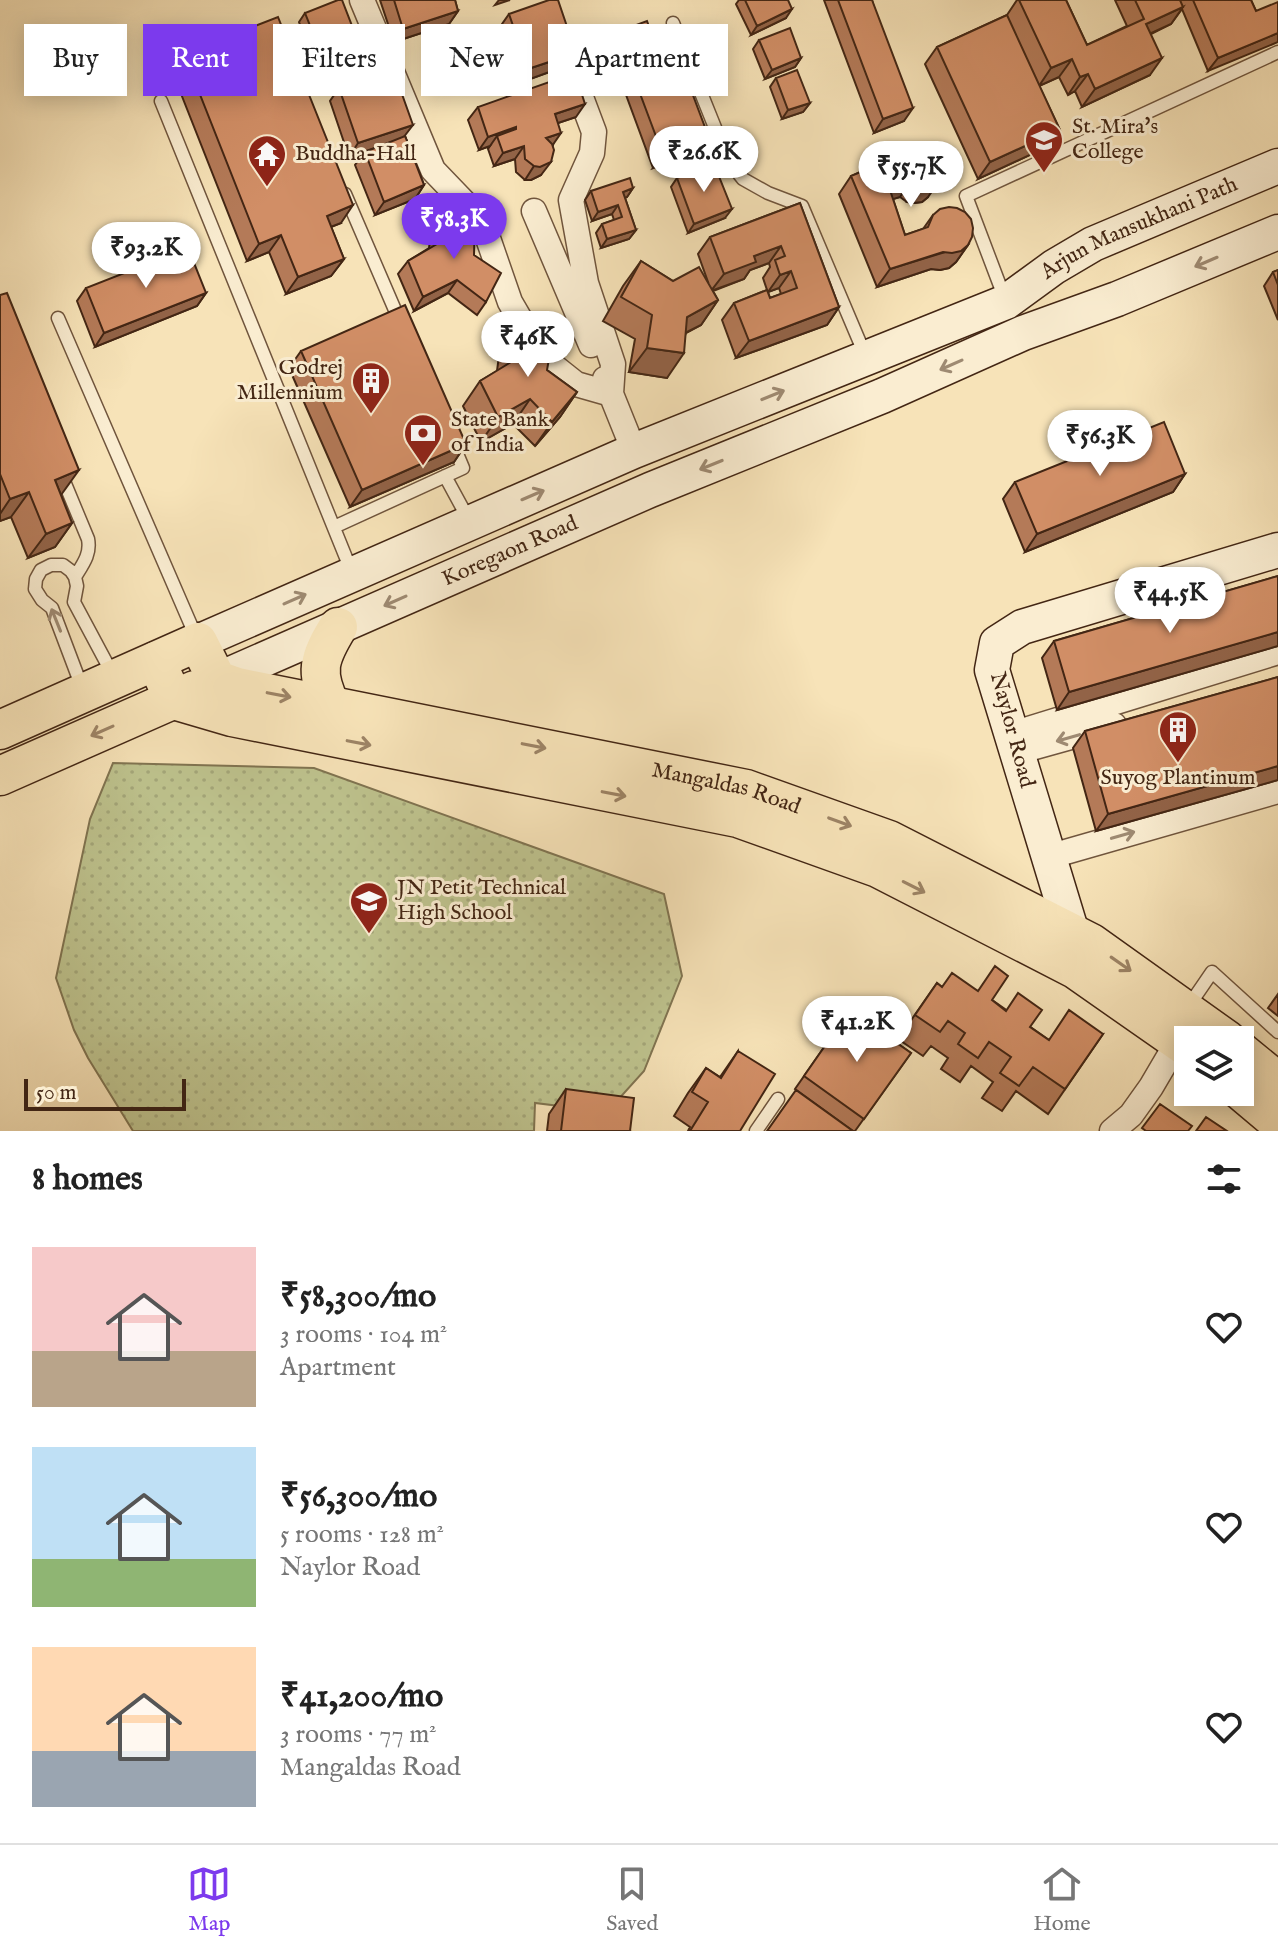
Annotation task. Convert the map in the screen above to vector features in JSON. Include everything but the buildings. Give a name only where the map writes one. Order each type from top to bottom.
[{"type":"main road","name":"Arjun Mansukhani Path","points":[[1006,302],[1054,267],[1093,244],[1278,166]]},
{"type":"main road","name":"Arjun Mansukhani Path","points":[[1023,333],[1117,299],[1278,232]]},
{"type":"main road","name":"Koregaon Road","points":[[0,730],[634,451],[1006,302]]},
{"type":"main road","name":"Koregaon Road","points":[[0,776],[650,490],[882,396],[1023,333]]},
{"type":"main road","name":"Naylor Road","points":[[1065,947],[1048,857],[992,670],[997,643],[1022,627],[1080,619],[1194,587],[1278,550]]},
{"type":"main road","points":[[331,706],[321,685],[320,664],[338,627]]},
{"type":"main road","points":[[198,642],[217,680]]},
{"type":"main road","points":[[156,661],[174,700]]},
{"type":"main road","name":"Mangaldas Road","points":[[217,680],[237,687],[746,789],[889,840],[1065,947],[1075,969],[1174,1027]]},
{"type":"main road","name":"Mangaldas Road","points":[[174,700],[232,717],[738,818],[878,868],[1065,947]]},
{"type":"main road","points":[[1254,1062],[1278,1082]]},
{"type":"main road","points":[[1254,1102],[1278,1122]]},
{"type":"street","points":[[362,0],[433,170],[482,221],[510,302],[542,357],[576,384],[611,394]]},
{"type":"street","points":[[580,96],[594,132],[592,153],[571,200],[586,283],[613,364],[611,394]]},
{"type":"street","points":[[534,211],[634,451]]},
{"type":"street","points":[[1014,743],[1278,652]]},
{"type":"street","points":[[1014,743],[1147,716]]},
{"type":"street","points":[[1048,857],[1278,791]]},
{"type":"street","points":[[1112,1131],[1131,1115],[1174,1049]]},
{"type":"lane","points":[[673,23],[728,160],[743,179],[802,206],[866,357]]},
{"type":"lane","points":[[1006,302],[966,196],[1278,52]]},
{"type":"lane","points":[[161,101],[353,573]]},
{"type":"lane","points":[[339,182],[407,339]]},
{"type":"lane","points":[[58,318],[198,642]]},
{"type":"lane","points":[[334,527],[463,468],[451,439]]},
{"type":"lane","points":[[59,468],[90,548],[75,577]]},
{"type":"lane","points":[[445,476],[470,522]]},
{"type":"lane","points":[[51,565],[63,565],[75,577],[74,602],[100,686],[52,608],[35,589],[41,570],[51,565]]},
{"type":"lane","points":[[1187,1026],[1212,972],[1278,1032]]},
{"type":"lane","points":[[756,1131],[778,1099]]},
{"type":"green space","name":"JN Petit Technical High School","points":[[113,763],[314,768],[664,894],[682,976],[644,1071],[607,1112],[535,1103],[534,1131],[133,1131],[88,1058],[74,1030],[56,978],[90,819]]},
{"type":"place","name":"St. Mira's College","points":[[1044,174]]},
{"type":"place","name":"Buddha-Hall","points":[[267,188]]},
{"type":"place","name":"Godrej Millennium","points":[[371,415]]},
{"type":"place","name":"State Bank of India","points":[[423,467]]},
{"type":"place","name":"Suyog Plantinum","points":[[1178,764]]},
{"type":"place","name":"JN Petit Technical High School","points":[[369,935]]}]
